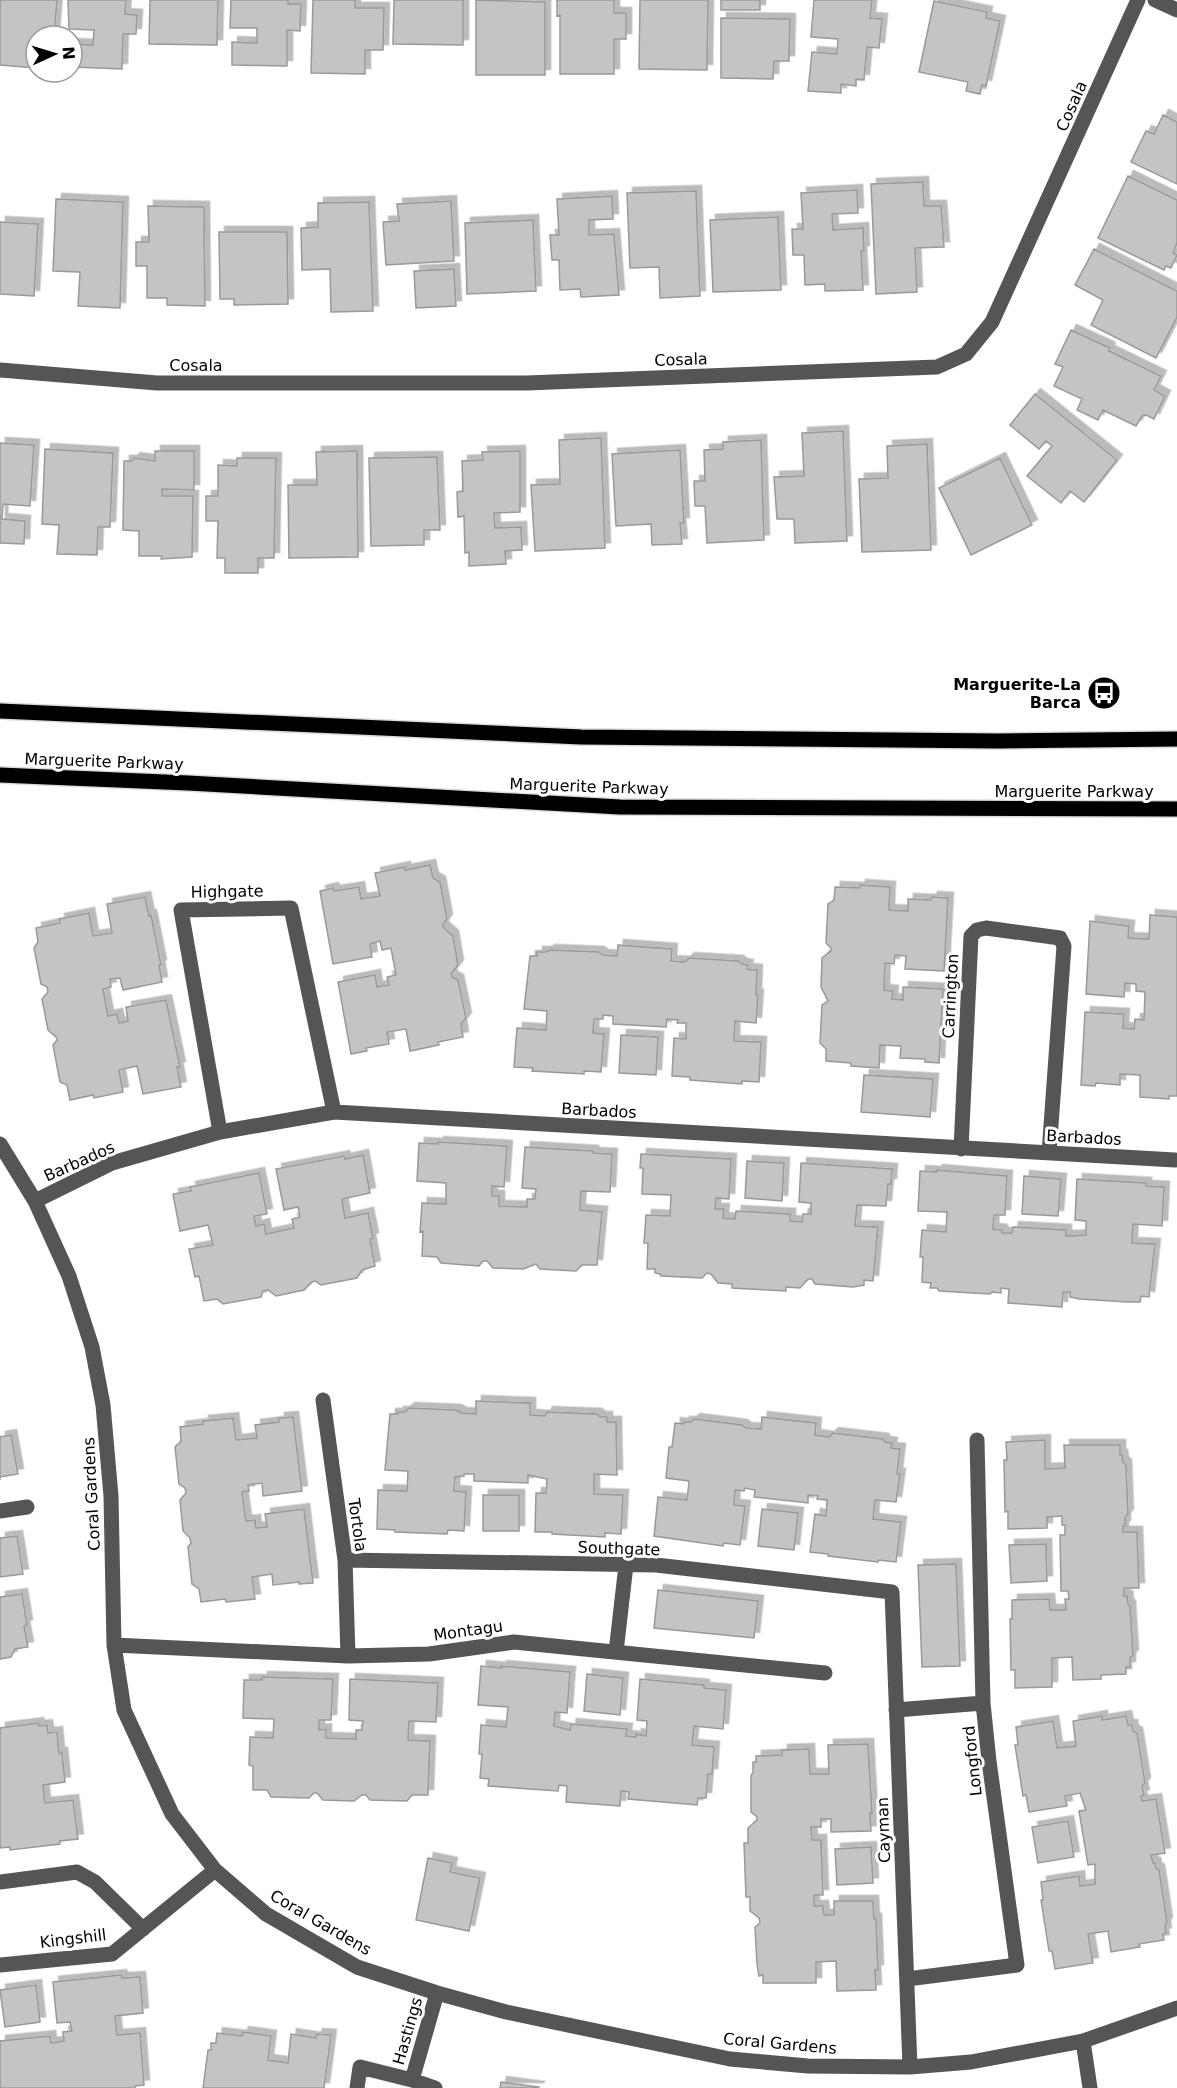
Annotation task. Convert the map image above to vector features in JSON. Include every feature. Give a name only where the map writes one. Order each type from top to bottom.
[{"type":"main road","points":[[0,711],[581,737],[987,741],[1177,739]]},
{"type":"main road","name":"Marguerite Parkway","points":[[0,775],[620,807],[1177,809]]},
{"type":"street","name":"Cosala","points":[[0,370],[157,382],[527,383],[937,367],[966,354],[992,322],[1138,0]]},
{"type":"street","points":[[1155,0],[1177,10]]},
{"type":"street","name":"Highgate","points":[[220,1132],[181,910],[291,908],[334,1112]]},
{"type":"street","name":"Carrington","points":[[961,1149],[971,936],[977,930],[986,928],[1060,938],[1064,946],[1049,1153]]},
{"type":"street","name":"Barbados","points":[[35,1200],[112,1163],[220,1132],[334,1112],[1175,1160]]},
{"type":"street","name":"Coral Gardens","points":[[0,1144],[35,1200],[69,1276],[92,1347],[103,1405],[111,1496],[114,1645],[124,1710],[172,1814],[215,1870],[266,1914],[357,1967],[437,1993],[517,2014],[730,2059],[808,2066],[910,2067],[971,2062],[1083,2041],[1177,2008]]},
{"type":"street","name":"Tortola","points":[[323,1400],[345,1560],[348,1656]]},
{"type":"street","name":"Longford","points":[[907,1979],[1017,1965],[989,1761],[984,1703],[977,1440]]},
{"type":"street","points":[[0,1511],[27,1507]]},
{"type":"street","name":"Southgate","points":[[345,1560],[668,1567],[892,1592]]},
{"type":"street","points":[[616,1652],[626,1565]]},
{"type":"street","name":"Cayman","points":[[892,1592],[910,2067]]},
{"type":"street","name":"Montagu","points":[[114,1645],[348,1656],[429,1654],[514,1642],[825,1673]]},
{"type":"street","points":[[896,1710],[984,1703]]},
{"type":"street","name":"Kingshill","points":[[0,1965],[112,1954],[215,1870]]},
{"type":"street","name":"Kingshill","points":[[0,1882],[77,1872],[95,1882],[143,1929]]},
{"type":"street","name":"Hastings","points":[[412,2080],[437,1993]]},
{"type":"street","points":[[1083,2041],[1090,2088]]},
{"type":"street","name":"Hastings","points":[[357,2088],[360,2067],[435,2088]]},
{"type":"building","points":[[0,0],[57,0],[55,24],[24,24],[24,67],[0,65]]},
{"type":"building","points":[[68,0],[126,0],[125,14],[137,15],[136,34],[123,34],[122,69],[84,67],[84,45],[93,45],[94,30],[84,30],[84,24],[69,24]]},
{"type":"building","points":[[150,0],[218,0],[217,45],[149,44]]},
{"type":"building","points":[[231,0],[288,0],[288,4],[301,4],[300,31],[287,30],[287,66],[232,65],[232,42],[257,43],[257,28],[230,28]]},
{"type":"building","points":[[313,0],[355,0],[355,8],[384,8],[383,50],[365,50],[365,74],[311,73]]},
{"type":"building","points":[[394,0],[463,0],[463,45],[393,44]]},
{"type":"building","points":[[476,0],[545,2],[545,75],[476,75]]},
{"type":"building","points":[[557,0],[614,0],[614,13],[626,13],[626,39],[614,39],[614,74],[560,74],[560,15],[557,16]]},
{"type":"building","points":[[640,0],[708,0],[707,70],[639,69]]},
{"type":"building","points":[[721,0],[760,0],[760,10],[721,10]]},
{"type":"building","points":[[814,0],[872,0],[870,18],[882,19],[879,48],[867,47],[864,80],[856,79],[856,86],[841,84],[841,93],[808,91],[812,52],[837,54],[838,39],[811,37]]},
{"type":"building","points":[[934,1],[987,12],[986,18],[1000,21],[986,86],[982,85],[980,94],[966,91],[968,82],[919,72]]},
{"type":"building","points":[[721,18],[790,19],[789,61],[774,61],[773,79],[721,78]]},
{"type":"building","points":[[1163,115],[1177,122],[1177,184],[1131,162],[1146,131],[1154,134]]},
{"type":"building","points":[[1128,176],[1177,200],[1177,243],[1173,253],[1177,255],[1171,268],[1166,266],[1164,270],[1098,238]]},
{"type":"building","points":[[923,182],[924,206],[941,206],[944,247],[915,248],[917,292],[876,294],[871,184]]},
{"type":"building","points":[[857,190],[858,213],[832,214],[833,230],[863,228],[864,251],[861,251],[863,290],[825,291],[825,284],[805,285],[804,255],[793,255],[792,229],[803,229],[801,193]]},
{"type":"building","points":[[696,191],[700,296],[660,298],[659,267],[630,268],[627,193]]},
{"type":"building","points":[[612,196],[613,219],[589,220],[589,235],[614,234],[619,295],[581,297],[580,289],[560,290],[559,260],[552,260],[550,235],[559,235],[557,199]]},
{"type":"building","points":[[56,199],[123,202],[120,308],[78,306],[80,272],[53,271]]},
{"type":"building","points":[[451,201],[454,261],[386,265],[383,222],[399,221],[397,204]]},
{"type":"building","points":[[369,202],[373,311],[331,312],[330,269],[302,270],[301,228],[318,227],[318,203]]},
{"type":"building","points":[[148,206],[204,207],[205,306],[167,305],[167,298],[147,298],[147,266],[136,266],[136,242],[149,242]]},
{"type":"building","points":[[778,217],[781,290],[713,292],[710,220]]},
{"type":"building","points":[[533,220],[536,291],[467,294],[465,223]]},
{"type":"building","points":[[0,222],[38,224],[34,296],[0,294]]},
{"type":"building","points":[[219,232],[287,232],[288,304],[234,305],[234,299],[220,299]]},
{"type":"building","points":[[1094,249],[1177,291],[1177,317],[1156,358],[1091,325],[1103,300],[1075,285]]},
{"type":"building","points":[[454,269],[456,306],[416,308],[414,271]]},
{"type":"building","points":[[1071,330],[1161,376],[1154,390],[1165,396],[1154,419],[1146,415],[1142,416],[1136,426],[1103,410],[1098,420],[1077,410],[1082,399],[1054,386],[1063,367],[1055,364]]},
{"type":"building","points":[[1035,394],[1117,460],[1084,502],[1070,491],[1061,503],[1027,476],[1052,446],[1046,441],[1039,449],[1010,425]]},
{"type":"building","points":[[843,431],[847,541],[795,543],[794,519],[777,519],[774,477],[804,476],[802,433]]},
{"type":"building","points":[[601,438],[605,548],[535,551],[531,485],[560,484],[559,440]]},
{"type":"building","points":[[761,440],[764,540],[707,543],[705,506],[695,506],[694,481],[705,481],[704,450],[723,449],[723,442]]},
{"type":"building","points":[[0,443],[34,445],[30,506],[3,504],[2,519],[25,521],[24,544],[0,543]]},
{"type":"building","points":[[927,444],[931,550],[862,552],[859,479],[888,478],[887,446]]},
{"type":"building","points":[[45,449],[113,453],[110,527],[98,527],[97,555],[57,554],[59,525],[42,524]]},
{"type":"building","points":[[680,450],[684,523],[680,523],[682,544],[652,545],[651,524],[616,526],[612,454]]},
{"type":"building","points":[[155,451],[194,451],[194,490],[162,489],[162,496],[193,496],[192,557],[161,559],[162,556],[139,556],[139,531],[123,530],[124,461],[132,461],[135,458],[155,461]]},
{"type":"building","points":[[357,451],[358,557],[289,558],[288,485],[317,485],[316,452]]},
{"type":"building","points":[[520,451],[520,512],[494,513],[495,528],[521,527],[522,550],[505,551],[506,564],[469,566],[469,552],[465,553],[464,516],[458,517],[457,492],[463,491],[462,461],[483,460],[482,452]]},
{"type":"building","points":[[437,457],[440,530],[424,530],[424,545],[371,546],[369,458]]},
{"type":"building","points":[[237,458],[276,458],[274,558],[258,558],[258,573],[225,573],[225,558],[217,558],[218,521],[206,521],[206,496],[218,496],[218,465],[237,466]]},
{"type":"building","points":[[1000,458],[1032,525],[971,555],[939,488]]},
{"type":"building","points":[[430,865],[433,878],[440,882],[447,919],[443,927],[453,936],[458,965],[451,974],[458,980],[466,1018],[461,1024],[463,1037],[410,1051],[406,1029],[387,1032],[389,1044],[366,1048],[367,1051],[351,1054],[338,982],[375,975],[377,987],[389,985],[387,977],[396,975],[391,948],[382,950],[380,941],[370,944],[372,957],[333,964],[320,891],[359,887],[361,899],[380,896],[375,873]]},
{"type":"building","points":[[860,885],[890,887],[889,910],[908,911],[908,899],[948,898],[944,971],[905,969],[906,956],[895,955],[894,964],[885,963],[884,990],[893,991],[892,999],[903,1000],[903,987],[943,989],[939,1063],[925,1062],[925,1059],[900,1058],[901,1046],[880,1045],[879,1068],[826,1061],[826,1049],[820,1043],[822,1005],[828,1001],[821,987],[822,958],[831,951],[826,943],[828,904],[834,900],[835,887],[860,888]]},
{"type":"building","points":[[145,897],[161,965],[159,965],[162,982],[123,990],[120,978],[110,979],[111,987],[103,989],[108,1016],[117,1014],[119,1023],[128,1021],[126,1007],[166,1000],[180,1067],[177,1067],[181,1087],[143,1094],[137,1066],[119,1070],[123,1092],[70,1100],[67,1085],[60,1082],[53,1045],[57,1040],[48,1030],[42,999],[48,992],[47,987],[41,984],[34,948],[38,942],[36,928],[60,923],[59,919],[89,913],[93,936],[112,933],[107,904]]},
{"type":"building","points":[[1150,915],[1177,917],[1177,1096],[1169,1096],[1169,1099],[1140,1097],[1140,1075],[1120,1074],[1120,1085],[1096,1083],[1095,1086],[1081,1085],[1085,1012],[1124,1014],[1123,1028],[1134,1029],[1135,1019],[1144,1020],[1145,992],[1136,991],[1136,984],[1125,983],[1124,997],[1086,994],[1090,921],[1129,926],[1128,938],[1149,939]]},
{"type":"building","points":[[618,945],[672,949],[671,961],[685,962],[689,958],[738,961],[748,965],[747,969],[757,970],[756,1023],[735,1021],[734,1041],[761,1042],[759,1082],[742,1081],[742,1084],[690,1080],[690,1077],[672,1076],[674,1038],[686,1039],[686,1023],[677,1023],[678,1020],[667,1019],[666,1027],[613,1024],[613,1016],[603,1015],[603,1019],[594,1019],[593,1033],[604,1034],[601,1072],[584,1071],[584,1074],[532,1071],[533,1068],[514,1067],[517,1028],[546,1030],[547,1011],[524,1009],[530,956],[537,956],[537,952],[550,950],[599,952],[603,955],[617,956]]},
{"type":"building","points":[[621,1035],[658,1037],[656,1075],[619,1073]]},
{"type":"building","points":[[864,1075],[933,1079],[930,1117],[861,1112]]},
{"type":"building","points":[[438,1142],[507,1146],[504,1187],[492,1186],[492,1196],[499,1196],[499,1206],[527,1207],[527,1199],[535,1199],[536,1189],[522,1188],[525,1147],[612,1154],[610,1192],[581,1191],[580,1210],[602,1212],[597,1265],[582,1265],[576,1271],[540,1269],[536,1264],[523,1269],[493,1268],[487,1261],[483,1261],[479,1266],[441,1263],[437,1257],[422,1256],[423,1231],[420,1232],[422,1203],[446,1204],[446,1183],[417,1181],[419,1143],[438,1144]]},
{"type":"building","points":[[641,1154],[731,1159],[729,1199],[716,1198],[715,1209],[724,1209],[723,1218],[735,1219],[736,1211],[790,1214],[790,1221],[802,1222],[803,1214],[811,1214],[811,1203],[799,1202],[801,1163],[892,1169],[886,1206],[857,1205],[855,1226],[878,1227],[873,1281],[864,1280],[864,1285],[853,1287],[815,1284],[812,1279],[808,1279],[800,1288],[786,1287],[786,1291],[732,1288],[732,1284],[718,1283],[711,1274],[707,1273],[702,1278],[661,1276],[655,1273],[655,1269],[647,1269],[648,1243],[644,1243],[646,1215],[670,1216],[671,1195],[642,1194]]},
{"type":"building","points":[[363,1155],[370,1193],[342,1199],[345,1218],[368,1213],[375,1266],[362,1270],[357,1278],[321,1285],[315,1281],[304,1290],[276,1296],[268,1290],[263,1291],[261,1297],[223,1304],[217,1299],[204,1301],[199,1276],[195,1277],[189,1249],[213,1245],[208,1225],[180,1231],[173,1194],[191,1191],[190,1187],[259,1173],[267,1214],[254,1216],[256,1226],[264,1224],[266,1234],[294,1228],[292,1219],[300,1217],[298,1207],[284,1210],[276,1169],[344,1156],[345,1159]]},
{"type":"building","points":[[747,1161],[784,1163],[782,1201],[745,1198]]},
{"type":"building","points":[[937,1170],[1007,1176],[1005,1215],[994,1215],[993,1229],[1002,1230],[1002,1233],[1012,1233],[1013,1227],[1066,1230],[1066,1236],[1086,1235],[1086,1221],[1075,1220],[1077,1179],[1146,1183],[1146,1186],[1164,1187],[1162,1226],[1133,1224],[1132,1243],[1155,1244],[1149,1297],[1141,1296],[1140,1302],[1127,1302],[1080,1299],[1070,1297],[1070,1292],[1063,1292],[1062,1307],[1008,1303],[1009,1289],[1001,1288],[1001,1293],[992,1292],[990,1294],[939,1291],[937,1288],[930,1288],[931,1283],[922,1282],[923,1257],[920,1257],[922,1230],[946,1232],[947,1212],[918,1211],[920,1171],[937,1172]]},
{"type":"building","points":[[1024,1176],[1061,1179],[1058,1216],[1022,1214]]},
{"type":"building","points":[[476,1401],[530,1403],[530,1415],[545,1416],[547,1412],[597,1414],[600,1417],[607,1417],[607,1422],[616,1422],[617,1475],[594,1474],[594,1494],[623,1495],[621,1534],[605,1533],[605,1537],[535,1532],[536,1493],[546,1493],[547,1479],[528,1475],[528,1483],[474,1481],[474,1474],[455,1477],[454,1491],[466,1492],[464,1531],[448,1530],[447,1534],[377,1529],[378,1490],[407,1491],[408,1471],[385,1470],[390,1414],[405,1412],[409,1408],[456,1410],[461,1413],[476,1414]]},
{"type":"building","points":[[293,1417],[302,1491],[263,1496],[262,1483],[248,1485],[249,1491],[242,1492],[246,1521],[255,1520],[256,1528],[267,1527],[265,1514],[304,1509],[313,1583],[273,1585],[272,1574],[252,1577],[255,1599],[201,1602],[199,1589],[192,1584],[188,1547],[191,1543],[190,1538],[183,1531],[180,1500],[186,1493],[185,1488],[179,1484],[175,1447],[181,1441],[180,1427],[203,1424],[203,1421],[233,1418],[236,1440],[257,1438],[255,1425],[279,1422],[279,1418]]},
{"type":"building","points":[[762,1417],[816,1423],[815,1435],[829,1437],[833,1433],[883,1439],[885,1442],[892,1443],[891,1448],[900,1449],[897,1474],[900,1474],[896,1502],[875,1500],[873,1519],[901,1522],[896,1562],[879,1560],[878,1562],[810,1552],[815,1514],[826,1516],[827,1500],[808,1495],[808,1503],[754,1497],[755,1490],[745,1488],[744,1491],[735,1490],[734,1505],[745,1506],[740,1545],[724,1543],[723,1546],[654,1536],[658,1497],[687,1500],[689,1481],[666,1478],[669,1447],[672,1447],[675,1423],[684,1424],[684,1422],[691,1422],[695,1419],[761,1429]]},
{"type":"building","points":[[11,1435],[18,1474],[0,1477],[0,1437]]},
{"type":"building","points":[[1045,1440],[1045,1469],[1065,1468],[1064,1445],[1120,1445],[1120,1455],[1126,1465],[1128,1514],[1125,1518],[1123,1532],[1137,1532],[1139,1588],[1124,1588],[1124,1596],[1127,1596],[1130,1606],[1133,1655],[1130,1658],[1130,1667],[1126,1667],[1126,1674],[1101,1675],[1101,1679],[1073,1680],[1072,1657],[1052,1658],[1052,1687],[1015,1688],[1015,1670],[1011,1670],[1012,1600],[1049,1599],[1050,1610],[1066,1610],[1065,1599],[1069,1599],[1068,1591],[1061,1591],[1060,1535],[1065,1535],[1062,1516],[1047,1517],[1047,1528],[1008,1529],[1008,1511],[1005,1512],[1006,1442]]},
{"type":"building","points":[[483,1495],[519,1495],[519,1531],[483,1531]]},
{"type":"building","points":[[762,1509],[798,1513],[794,1550],[758,1546]]},
{"type":"building","points":[[17,1536],[23,1574],[0,1577],[0,1538]]},
{"type":"building","points":[[1046,1544],[1047,1581],[1011,1583],[1009,1545]]},
{"type":"building","points":[[956,1564],[960,1666],[922,1667],[918,1565]]},
{"type":"building","points":[[658,1590],[758,1601],[754,1638],[654,1628]]},
{"type":"building","points":[[22,1594],[28,1647],[15,1649],[11,1657],[0,1659],[0,1597]]},
{"type":"building","points":[[481,1666],[570,1672],[567,1713],[555,1712],[554,1726],[570,1730],[571,1724],[627,1729],[626,1736],[636,1737],[636,1734],[646,1736],[647,1721],[637,1720],[640,1679],[704,1685],[704,1688],[726,1690],[723,1729],[694,1726],[692,1745],[714,1747],[712,1774],[708,1774],[706,1798],[698,1798],[697,1805],[628,1799],[629,1792],[621,1791],[620,1806],[566,1802],[567,1786],[559,1785],[558,1791],[488,1786],[489,1779],[480,1778],[481,1725],[506,1727],[508,1707],[478,1705]]},
{"type":"building","points":[[587,1674],[623,1678],[620,1715],[584,1711]]},
{"type":"building","points":[[262,1677],[333,1679],[331,1720],[319,1720],[319,1730],[326,1729],[326,1738],[356,1739],[356,1730],[362,1730],[363,1721],[349,1720],[350,1679],[438,1683],[436,1722],[409,1721],[408,1740],[430,1741],[428,1795],[412,1795],[407,1801],[370,1800],[366,1795],[362,1795],[354,1801],[323,1800],[317,1793],[309,1798],[271,1797],[267,1790],[253,1790],[253,1766],[249,1765],[250,1737],[273,1738],[274,1719],[243,1718],[244,1680],[262,1680]]},
{"type":"building","points":[[1102,1716],[1102,1720],[1126,1716],[1128,1725],[1132,1725],[1133,1731],[1137,1733],[1145,1783],[1142,1786],[1144,1795],[1141,1796],[1142,1801],[1156,1799],[1165,1853],[1151,1855],[1153,1863],[1159,1870],[1167,1922],[1166,1933],[1163,1934],[1164,1940],[1111,1952],[1108,1931],[1088,1934],[1093,1963],[1055,1969],[1052,1951],[1049,1951],[1041,1900],[1043,1900],[1041,1882],[1079,1876],[1080,1886],[1095,1884],[1095,1864],[1088,1865],[1079,1811],[1086,1810],[1080,1793],[1065,1796],[1067,1806],[1029,1812],[1026,1795],[1023,1796],[1015,1745],[1018,1745],[1016,1727],[1053,1721],[1057,1748],[1076,1746],[1073,1721]]},
{"type":"building","points":[[38,1723],[39,1726],[47,1725],[48,1733],[57,1732],[65,1782],[43,1785],[45,1803],[73,1800],[78,1839],[60,1841],[60,1844],[10,1850],[10,1847],[0,1848],[0,1728]]},
{"type":"building","points":[[868,1744],[871,1831],[831,1832],[831,1819],[821,1819],[821,1827],[811,1827],[812,1840],[821,1840],[823,1895],[814,1895],[814,1906],[823,1906],[824,1915],[834,1915],[834,1901],[873,1901],[878,1970],[875,1970],[876,1990],[837,1991],[836,1961],[816,1962],[816,1983],[763,1983],[763,1975],[759,1976],[757,1964],[755,1927],[760,1923],[759,1918],[750,1911],[750,1897],[746,1897],[744,1843],[748,1843],[748,1828],[757,1820],[751,1812],[753,1762],[756,1762],[756,1756],[782,1755],[782,1750],[809,1749],[810,1774],[829,1774],[828,1745]]},
{"type":"building","points":[[1068,1821],[1074,1857],[1038,1863],[1032,1827]]},
{"type":"building","points":[[871,1847],[873,1883],[837,1885],[835,1849]]},
{"type":"building","points":[[428,1858],[452,1863],[450,1872],[480,1878],[469,1931],[416,1920]]},
{"type":"building","points":[[121,1975],[122,1978],[140,1977],[143,2013],[115,2016],[117,2035],[140,2033],[144,2085],[135,2086],[135,2088],[0,2088],[0,2041],[50,2036],[51,2043],[64,2041],[63,2032],[72,2031],[70,2022],[57,2023],[53,1982]]},
{"type":"building","points":[[36,1985],[40,2022],[5,2027],[0,1990]]},
{"type":"building","points":[[243,2032],[271,2036],[268,2060],[288,2063],[291,2034],[316,2038],[317,2034],[331,2035],[324,2088],[203,2088],[208,2050],[211,2050],[211,2043],[216,2043],[217,2033],[242,2036]]},
{"type":"building","points":[[501,2082],[539,2087],[500,2088]]},
{"type":"place","name":"Marguerite-La Barca","points":[[1104,693]]}]
